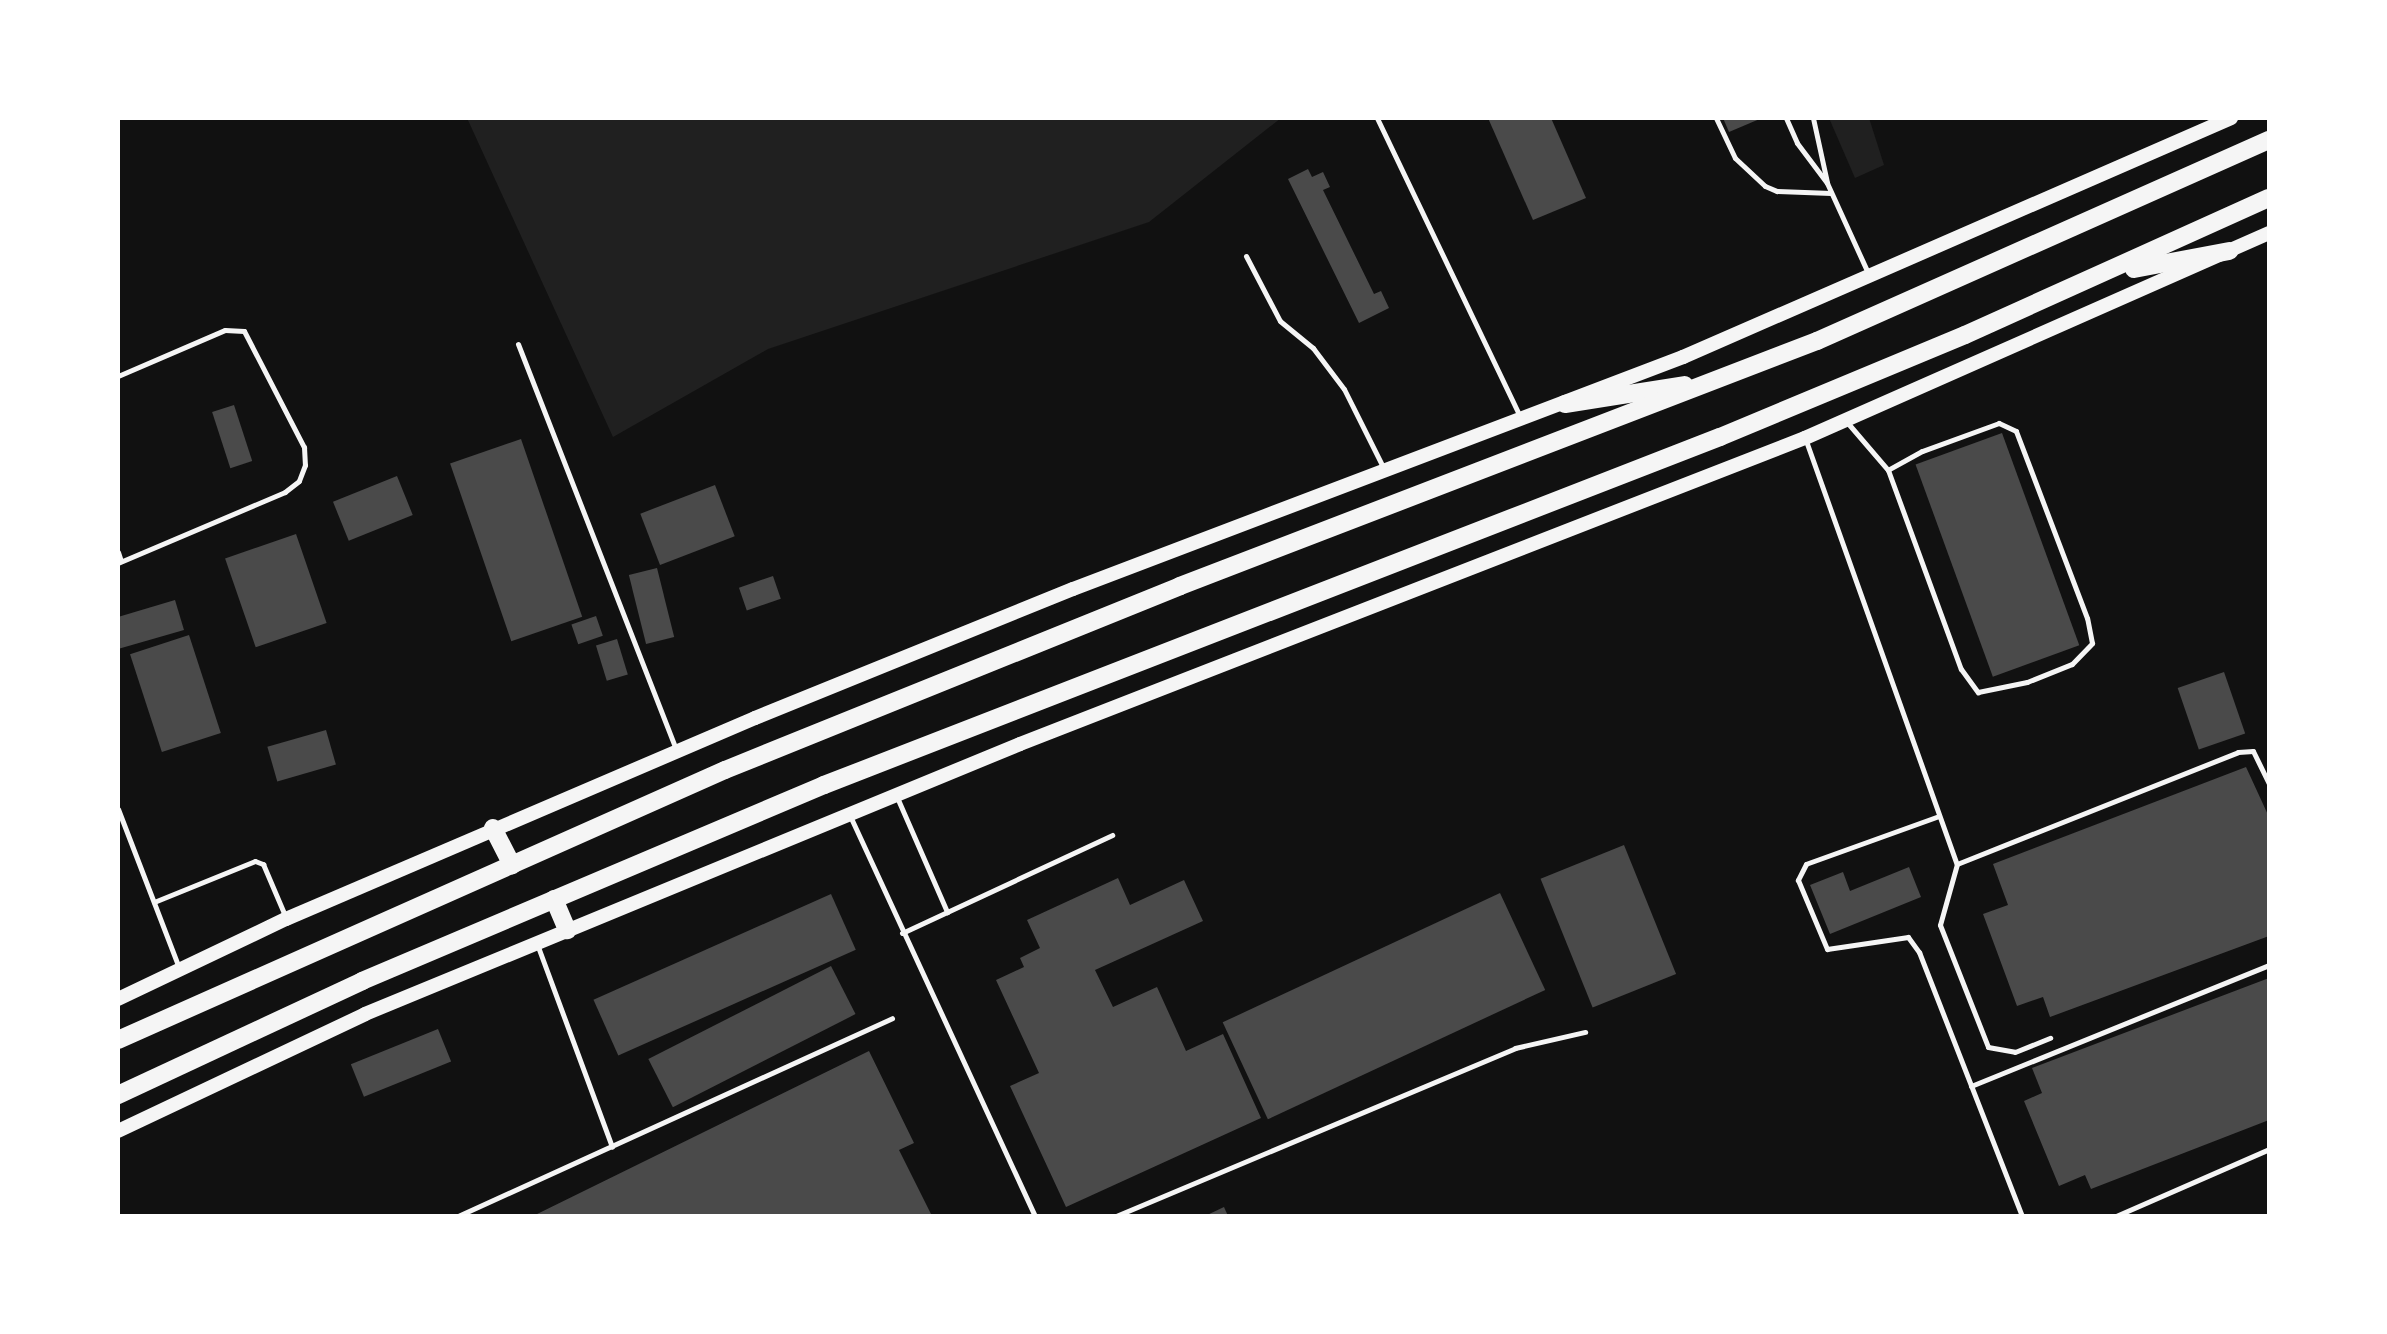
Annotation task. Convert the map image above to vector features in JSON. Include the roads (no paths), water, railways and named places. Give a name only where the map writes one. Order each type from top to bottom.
[{"type":"highway","points":[[118,1040],[447,891],[725,770],[992,660],[1744,370],[1932,293],[2269,140]]},
{"type":"highway","points":[[118,1095],[362,981],[989,717],[1649,465],[2039,302],[2269,198]]},
{"type":"highway","points":[[2039,302],[2172,259],[2229,251]]},
{"type":"highway","points":[[1565,404],[1667,389],[1744,370]]},
{"type":"highway","points":[[493,828],[512,865]]},
{"type":"highway","points":[[554,899],[567,930]]},
{"type":"street","points":[[118,999],[286,919],[676,751],[1073,589],[1565,404],[1871,279],[2231,118]]},
{"type":"street","points":[[118,1131],[352,1020],[567,930],[849,813],[1805,438],[2269,233]]},
{"type":"lane","points":[[1377,118],[1523,420]]},
{"type":"lane","points":[[1716,118],[1735,158],[1765,186],[1777,191],[1831,193]]},
{"type":"lane","points":[[1786,118],[1797,143],[1827,183]]},
{"type":"lane","points":[[1813,118],[1827,183],[1871,279]]},
{"type":"lane","points":[[1246,256],[1280,321],[1313,348],[1344,389],[1385,471]]},
{"type":"lane","points":[[118,376],[225,330],[244,331],[304,447],[305,465],[299,481],[285,492],[120,562],[118,552]]},
{"type":"lane","points":[[518,344],[676,751]]},
{"type":"lane","points":[[1845,421],[1888,470],[1961,669],[1978,692],[2027,682],[2072,664],[2092,643],[2016,431],[1999,423],[1922,451],[1888,470]]},
{"type":"lane","points":[[1805,438],[1957,864],[1940,925],[1988,1047],[2015,1052],[2050,1038]]},
{"type":"lane","points":[[1957,864],[2238,752],[2253,751],[2269,784]]},
{"type":"lane","points":[[896,795],[947,912]]},
{"type":"lane","points":[[118,809],[180,969]]},
{"type":"lane","points":[[849,813],[1035,1216]]},
{"type":"lane","points":[[1939,816],[1806,864],[1798,880],[1827,949],[1908,937],[2022,1216]]},
{"type":"lane","points":[[902,933],[1112,835]]},
{"type":"lane","points":[[154,902],[255,861],[263,864],[286,919]]},
{"type":"lane","points":[[537,943],[612,1147]]},
{"type":"lane","points":[[1971,1086],[2269,965]]},
{"type":"lane","points":[[458,1216],[892,1018]]},
{"type":"lane","points":[[1116,1216],[1515,1048],[1585,1032]]},
{"type":"lane","points":[[2116,1216],[2269,1149]]}]
